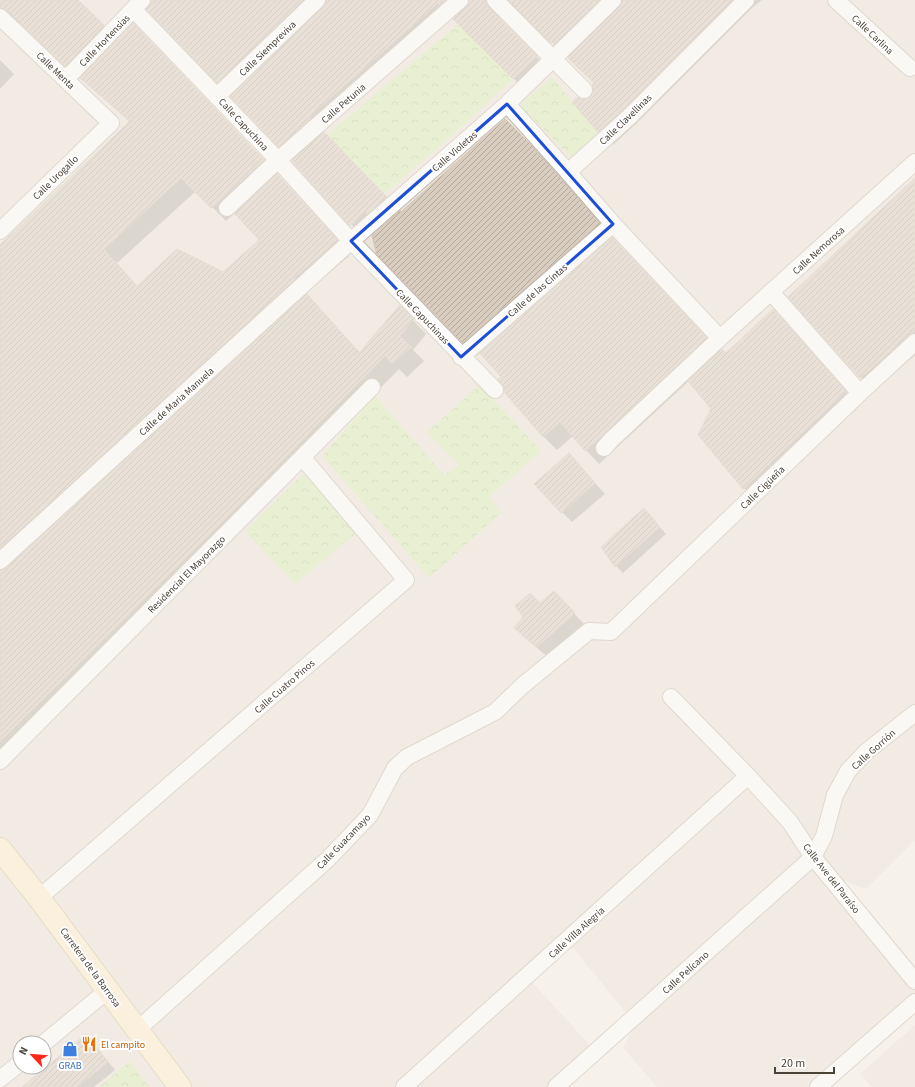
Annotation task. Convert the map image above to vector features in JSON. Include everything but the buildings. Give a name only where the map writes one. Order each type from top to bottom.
[{"type":"street","name":"Calle Siempreviva","points":[[217,96],[317,0]]},
{"type":"street","name":"Calle Petunia","points":[[227,208],[278,160],[460,0]]},
{"type":"street","points":[[495,0],[584,90]]},
{"type":"street","name":"Calle Violetas","points":[[351,241],[507,104],[613,0]]},
{"type":"street","name":"Calle Clavellinas","points":[[568,172],[629,117],[746,0]]},
{"type":"street","name":"Calle Carlina","points":[[836,0],[910,68]]},
{"type":"street","name":"Calle Capuchina","points":[[138,5],[217,96],[278,160],[351,241]]},
{"type":"street","name":"Calle Hortensias","points":[[66,80],[138,5]]},
{"type":"street","name":"Calle Menta","points":[[0,17],[111,123]]},
{"type":"street","points":[[507,104],[613,224],[720,338]]},
{"type":"street","name":"Calle Urogallo","points":[[0,231],[111,123]]},
{"type":"street","name":"Calle Nemorosa","points":[[604,448],[720,338],[915,162]]},
{"type":"street","name":"Calle de las Cintas","points":[[462,357],[613,224]]},
{"type":"street","name":"Calle Capuchinas","points":[[351,241],[495,390]]},
{"type":"street","name":"Calle de Maria Manuela","points":[[0,561],[351,241]]},
{"type":"street","points":[[771,292],[860,393]]},
{"type":"street","name":"Calle Cigüeña","points":[[611,632],[915,342]]},
{"type":"street","name":"Residencial El Mayorazgo","points":[[0,761],[372,386]]},
{"type":"street","name":"Calle Cuatro Pinos","points":[[39,898],[406,580],[302,457]]},
{"type":"street","name":"Calle Guacamayo","points":[[137,1030],[328,859],[370,815],[395,768],[407,757],[495,712],[522,686],[589,631],[611,632]]},
{"type":"street","name":"Calle Ave del Paraíso","points":[[671,697],[748,776],[790,822],[813,857],[915,981]]},
{"type":"street","name":"Calle Gorrión","points":[[813,857],[824,836],[835,795],[848,771],[868,751],[915,713]]},
{"type":"street","name":"Calle Villa Alegria","points":[[404,1087],[748,776]]},
{"type":"street","name":"Carretera de la Barrosa","points":[[0,848],[180,1087]]},
{"type":"street","name":"Calle Pelícano","points":[[556,1087],[813,857]]},
{"type":"street","points":[[52,1036],[108,990]]},
{"type":"street","points":[[818,1087],[915,1002]]},
{"type":"street","points":[[0,1079],[12,1069]]},
{"type":"highlighted area","points":[[507,104],[613,224],[461,357],[351,241]]},
{"type":"shaded area","points":[[0,0],[915,0],[915,840],[866,889],[819,872],[915,986],[915,1010],[827,1087],[657,1087],[623,1048],[635,1024],[570,944],[530,980],[600,1056],[565,1087],[0,1087]]},
{"type":"shaded area","points":[[915,1025],[915,1087],[872,1087],[860,1074]]},
{"type":"green space","points":[[458,24],[513,79],[447,140],[384,194],[327,135]]},
{"type":"green space","points":[[552,77],[599,133],[572,158],[520,106]]},
{"type":"green space","points":[[480,385],[541,451],[489,497],[501,513],[429,578],[322,456],[375,396],[444,475],[459,465],[427,432]]},
{"type":"green space","points":[[310,467],[362,528],[295,584],[245,531]]},
{"type":"green space","points":[[130,1061],[149,1087],[99,1087]]},
{"type":"place","name":"El campito","points":[[89,1044]]},
{"type":"place","name":"GRAB","points":[[70,1049]]}]
